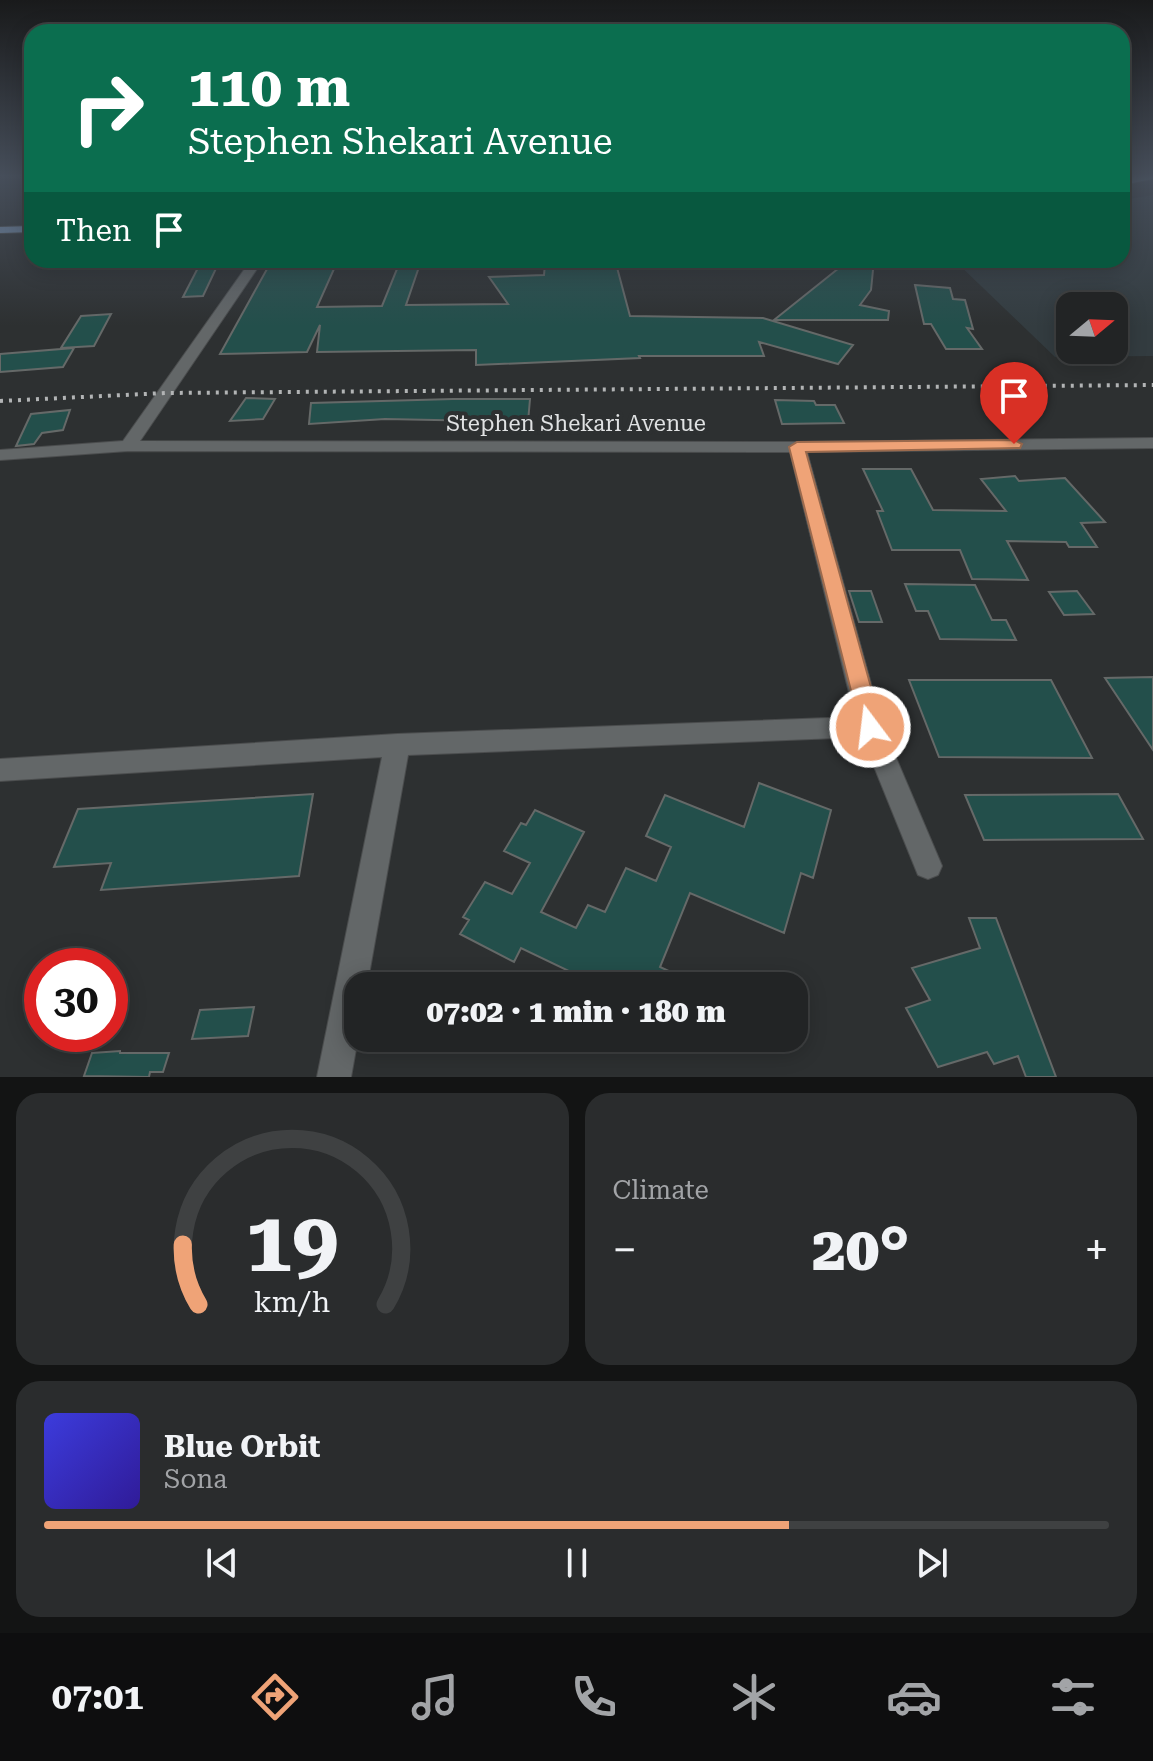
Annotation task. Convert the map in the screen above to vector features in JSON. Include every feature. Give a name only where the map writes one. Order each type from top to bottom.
[{"type":"main road","points":[[0,230],[24,229]]},
{"type":"main road","points":[[0,240],[24,239]]},
{"type":"street","points":[[128,446],[251,268]]},
{"type":"street","points":[[1145,443],[1153,460]]},
{"type":"street","name":"Stephen Shekari Avenue","points":[[0,455],[128,446],[797,447],[1145,443]]},
{"type":"street","points":[[797,447],[870,727],[928,866]]},
{"type":"street","points":[[0,770],[397,745],[870,727]]},
{"type":"street","points":[[334,1077],[397,745]]},
{"type":"shaded area","points":[[1130,226],[1153,226],[1153,356],[1128,356],[1128,292],[1056,292],[1056,357],[962,268],[1130,268]]},
{"type":"building","points":[[198,268],[216,268],[203,296],[183,297]]},
{"type":"building","points":[[268,268],[334,268],[317,307],[382,306],[397,268],[419,268],[406,305],[508,304],[489,277],[544,275],[545,268],[617,268],[630,316],[763,318],[853,345],[838,364],[759,342],[764,356],[639,356],[476,365],[476,350],[317,352],[320,325],[307,352],[220,354]]},
{"type":"building","points":[[839,268],[873,268],[871,290],[860,305],[889,311],[888,320],[774,320]]},
{"type":"building","points":[[915,285],[950,288],[953,299],[965,300],[973,329],[967,328],[982,349],[946,349],[931,324],[924,324]]},
{"type":"building","points":[[111,314],[94,346],[61,348],[81,316]]},
{"type":"building","points":[[74,348],[63,367],[0,372],[0,354]]},
{"type":"building","points":[[246,398],[275,399],[263,419],[230,421]]},
{"type":"building","points":[[530,399],[528,422],[385,419],[309,424],[311,403]]},
{"type":"building","points":[[775,400],[835,405],[844,423],[782,424]]},
{"type":"building","points":[[70,410],[63,430],[42,433],[34,444],[16,446],[31,414]]},
{"type":"building","points":[[863,469],[911,469],[933,510],[1006,511],[981,479],[1015,476],[1019,481],[1065,478],[1105,522],[1081,523],[1097,547],[1069,547],[1066,542],[1007,541],[1028,580],[972,579],[960,550],[892,550],[877,511],[883,511]]},
{"type":"building","points":[[905,584],[975,585],[992,620],[1006,620],[1016,640],[940,639],[928,611],[916,611]]},
{"type":"building","points":[[849,591],[871,591],[882,622],[859,622]]},
{"type":"building","points":[[1077,591],[1094,614],[1064,615],[1049,592]]},
{"type":"building","points":[[1153,677],[1153,750],[1105,678]]},
{"type":"building","points":[[909,680],[1051,680],[1092,758],[939,757]]},
{"type":"building","points":[[759,783],[831,810],[813,878],[801,873],[784,933],[690,893],[660,967],[671,972],[571,972],[521,948],[514,962],[460,934],[469,920],[463,917],[485,882],[512,894],[530,863],[504,851],[521,823],[526,825],[535,810],[584,832],[541,912],[576,928],[588,905],[605,912],[626,868],[656,881],[671,847],[646,836],[665,795],[744,827]]},
{"type":"building","points":[[313,794],[299,876],[101,890],[111,863],[54,867],[78,809]]},
{"type":"building","points":[[1118,794],[1143,839],[984,840],[965,795]]},
{"type":"building","points":[[969,918],[996,918],[1056,1077],[1026,1077],[1018,1056],[994,1064],[987,1052],[938,1067],[906,1008],[930,1000],[912,968],[980,948]]},
{"type":"building","points":[[254,1007],[248,1036],[192,1039],[200,1010]]},
{"type":"building","points":[[92,1053],[169,1053],[163,1072],[150,1072],[149,1077],[84,1076]]},
{"type":"railway","points":[[0,401],[165,393],[1153,385]]},
{"type":"route","points":[[870,727],[797,447],[1014,444]]}]
